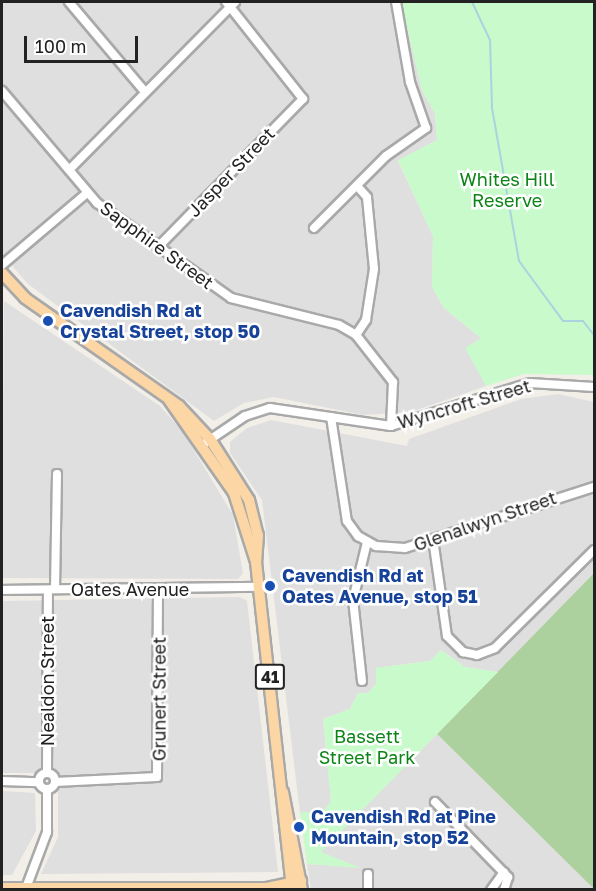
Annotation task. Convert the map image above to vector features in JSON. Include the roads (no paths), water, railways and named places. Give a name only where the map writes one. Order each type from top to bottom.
[{"type":"main road","name":"41","points":[[4,281],[169,400],[206,442],[249,500],[258,535],[256,562],[258,587],[296,886]]},
{"type":"main road","points":[[2,888],[250,889],[296,886]]},
{"type":"street","points":[[69,2],[145,92]]},
{"type":"street","points":[[314,228],[386,156],[426,128],[410,82],[396,2]]},
{"type":"street","points":[[69,170],[230,3]]},
{"type":"street","name":"Jasper Street","points":[[159,246],[303,99],[230,3]]},
{"type":"street","name":"Sapphire Street","points":[[2,91],[87,193],[244,306],[339,325],[356,335],[393,382],[391,426]]},
{"type":"street","points":[[356,335],[366,320],[374,269],[368,197],[357,186]]},
{"type":"street","points":[[2,265],[87,193]]},
{"type":"street","name":"Wyncroft Street","points":[[206,442],[263,409],[391,426],[530,383],[594,387]]},
{"type":"street","points":[[331,417],[341,500],[347,521],[367,542],[353,600],[362,681]]},
{"type":"street","name":"Nealdon Street","points":[[47,773],[51,589],[57,474]]},
{"type":"street","name":"Glenalwyn Street","points":[[367,542],[390,549],[433,540],[594,487]]},
{"type":"street","points":[[433,540],[447,636],[463,652],[487,654],[594,550]]},
{"type":"street","name":"Oates Avenue","points":[[2,590],[258,587]]},
{"type":"street","name":"Grunert Street","points":[[55,782],[157,777],[158,589]]},
{"type":"street","points":[[26,888],[47,831],[47,789],[55,782],[47,773],[39,782]]},
{"type":"street","points":[[2,781],[39,782],[47,789]]},
{"type":"street","points":[[435,802],[504,872],[510,881],[504,890]]},
{"type":"street","points":[[491,890],[504,872]]},
{"type":"street","points":[[368,874],[369,890]]},
{"type":"waterway","points":[[472,2],[490,40],[492,108],[519,261],[563,321],[583,321],[594,335]]},
{"type":"place","name":"Cavendish Rd at Crystal Street, stop 50","points":[[48,321]]},
{"type":"place","name":"Cavendish Rd at Oates Avenue, stop 51","points":[[270,586]]},
{"type":"place","name":"Cavendish Rd at Pine Mountain, stop 52","points":[[299,827]]},
{"type":"park label","name":"Whites Hill Reserve","points":[[507,190]]},
{"type":"park label","name":"Bassett Street Park","points":[[367,747]]}]
